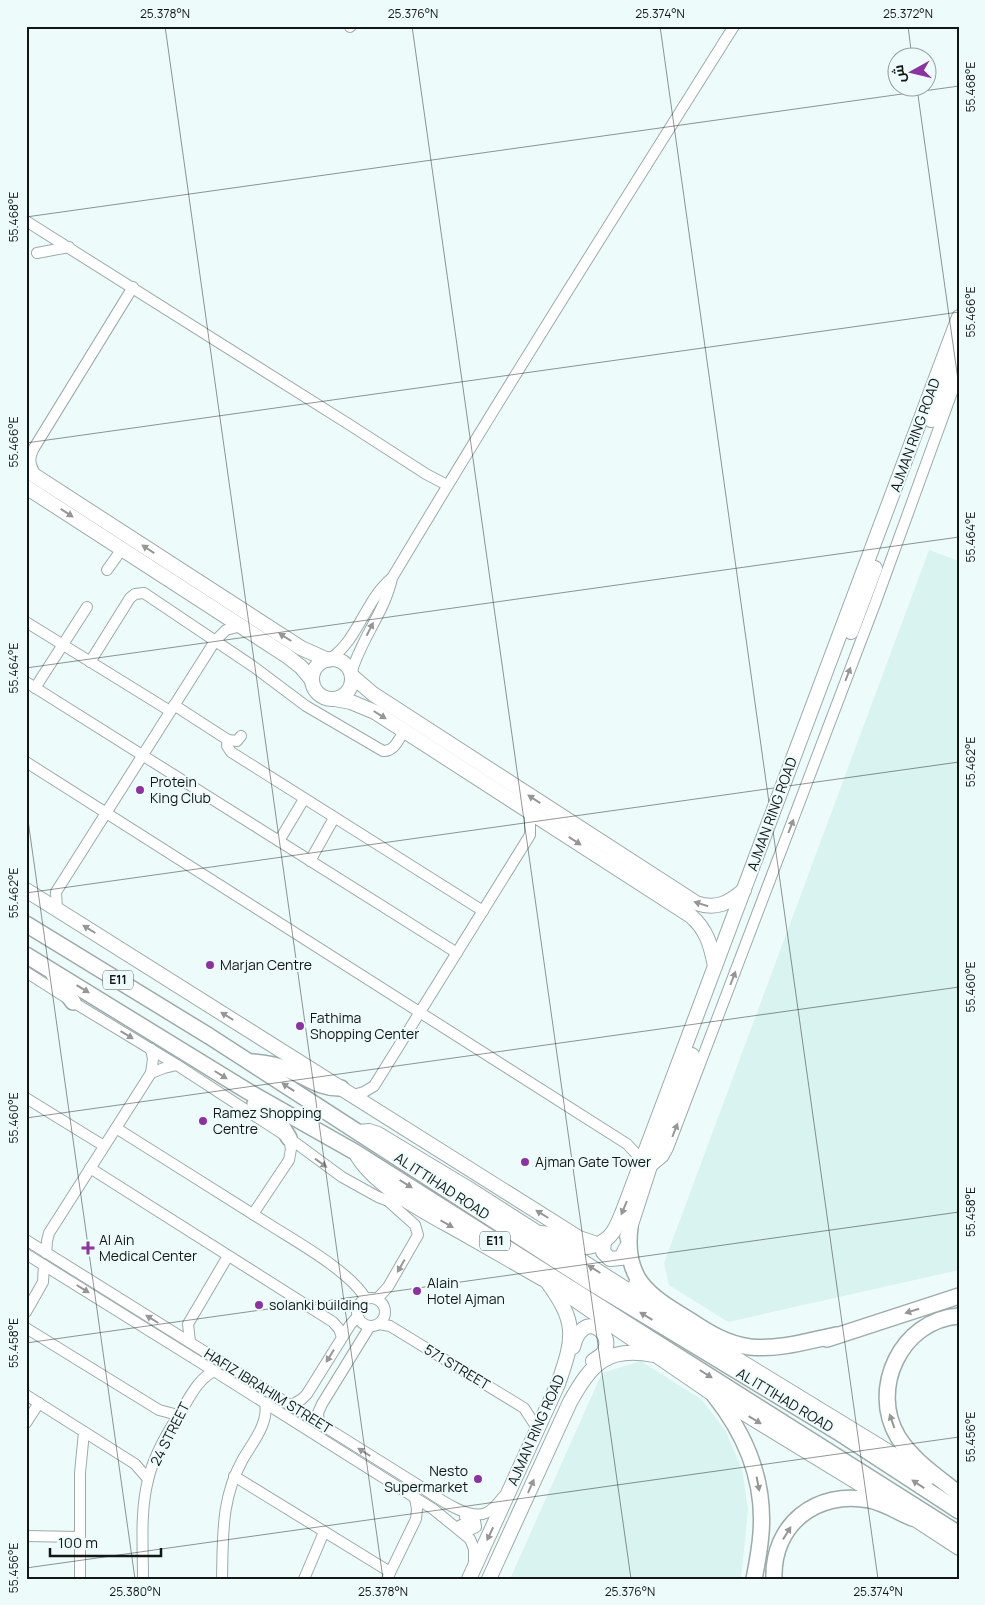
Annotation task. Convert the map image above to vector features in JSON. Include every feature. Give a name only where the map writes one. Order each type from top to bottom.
[{"type":"highway","name":"AL ITTIHAD ROAD","points":[[26,924],[249,1062],[585,1279],[838,1432],[959,1511]]},
{"type":"highway","name":"AL ITTIHAD ROAD","points":[[26,955],[249,1092],[354,1152],[959,1534]]},
{"type":"highway","points":[[50,969],[73,1002]]},
{"type":"highway","points":[[249,1062],[279,1066],[318,1085],[347,1092]]},
{"type":"highway","points":[[249,1092],[255,1104],[280,1123],[289,1138]]},
{"type":"highway","points":[[630,1227],[629,1250],[631,1261],[647,1292],[662,1304],[720,1338],[749,1347],[769,1348],[788,1346],[836,1335]]},
{"type":"highway","points":[[701,1336],[731,1348],[753,1352],[769,1353],[796,1350],[836,1335],[959,1296]]},
{"type":"highway","points":[[959,1316],[937,1321],[910,1339],[892,1365],[887,1393],[891,1421],[897,1435],[905,1446],[959,1494]]},
{"type":"highway","points":[[714,1395],[729,1413],[745,1442],[756,1476],[761,1521],[754,1579]]},
{"type":"highway","points":[[774,1579],[776,1558],[780,1544],[787,1532],[796,1520],[808,1510],[821,1503],[851,1498],[870,1500],[912,1518]]},
{"type":"main road","name":"AJMAN RING ROAD","points":[[650,1304],[638,1288],[630,1272],[626,1248],[650,1139],[959,318]]},
{"type":"main road","name":"AJMAN RING ROAD","points":[[602,1242],[614,1231],[645,1164],[959,346]]},
{"type":"main road","points":[[31,473],[301,648],[329,660],[337,660],[345,664],[352,675],[373,694],[691,900],[701,905],[724,904],[734,899],[744,890]]},
{"type":"main road","points":[[26,486],[287,656],[301,667],[312,680],[315,689],[321,696],[351,702],[367,708],[696,921],[708,938],[715,966]]},
{"type":"main road","points":[[312,680],[316,667],[329,660]]},
{"type":"main road","points":[[335,699],[343,696],[350,689],[352,675]]},
{"type":"main road","points":[[604,860],[612,861],[625,869],[632,868],[636,864]]},
{"type":"main road","points":[[26,890],[579,1238],[587,1242],[602,1242]]},
{"type":"main road","points":[[359,1132],[369,1131],[378,1134],[466,1187],[701,1336],[959,1494]]},
{"type":"main road","points":[[354,1152],[360,1162],[373,1176],[408,1200],[546,1280],[660,1356],[714,1395],[882,1497],[959,1548]]},
{"type":"main road","points":[[448,1156],[457,1167],[466,1187]]},
{"type":"main road","points":[[538,1233],[550,1234],[578,1247],[592,1246],[602,1242]]},
{"type":"main road","points":[[602,1242],[603,1252],[610,1259],[621,1258],[626,1248]]},
{"type":"main road","name":"AJMAN RING ROAD","points":[[472,1573],[558,1384],[569,1349],[570,1328],[563,1304],[546,1280]]},
{"type":"main road","points":[[558,1384],[568,1364],[577,1333],[587,1327],[599,1329],[605,1338],[605,1349],[581,1374],[571,1393],[570,1402]]},
{"type":"main road","name":"AJMAN RING ROAD","points":[[489,1579],[570,1402],[589,1372],[598,1363],[610,1356],[630,1352],[660,1356]]},
{"type":"street","points":[[329,660],[346,645],[379,592],[392,578],[445,489],[734,26]]},
{"type":"street","points":[[26,221],[426,474],[445,489]]},
{"type":"street","points":[[37,253],[69,248]]},
{"type":"street","points":[[31,473],[30,455],[133,287]]},
{"type":"street","points":[[26,762],[628,1144],[645,1164],[663,1157],[875,604],[959,373]]},
{"type":"street","points":[[107,570],[122,549]]},
{"type":"street","points":[[352,675],[361,646],[388,594],[392,578]]},
{"type":"street","points":[[90,662],[130,598],[138,593],[147,594],[217,639],[306,706],[383,750],[388,751],[392,749],[404,731]]},
{"type":"street","points":[[87,607],[63,645],[31,685],[457,953]]},
{"type":"street","points":[[217,639],[219,612]]},
{"type":"street","points":[[26,622],[90,662],[228,740],[237,741],[241,736]]},
{"type":"street","points":[[40,898],[56,892],[217,639],[226,630],[241,626]]},
{"type":"street","points":[[228,740],[227,746],[231,752],[483,911]]},
{"type":"street","points":[[279,841],[304,799]]},
{"type":"street","points":[[347,1092],[364,1092],[374,1086],[530,835],[530,812]]},
{"type":"street","points":[[310,860],[334,818]]},
{"type":"street","points":[[530,835],[552,826]]},
{"type":"street","points":[[56,892],[57,909]]},
{"type":"street","points":[[26,972],[177,1065],[289,1138],[342,1178],[372,1195],[387,1200],[408,1200]]},
{"type":"street","points":[[46,1253],[49,1233],[152,1073],[153,1059],[151,1049]]},
{"type":"street","points":[[152,1073],[177,1065]]},
{"type":"street","points":[[374,1086],[375,1109]]},
{"type":"street","points":[[26,1098],[104,1146]]},
{"type":"street","points":[[116,1128],[341,1272],[371,1299],[383,1304],[385,1313],[322,1404],[318,1413],[319,1423]]},
{"type":"street","points":[[253,1214],[289,1160],[291,1149],[289,1138]]},
{"type":"street","points":[[628,1144],[650,1139]]},
{"type":"street","points":[[289,1160],[306,1151]]},
{"type":"street","points":[[90,1168],[333,1322],[339,1329],[342,1338]]},
{"type":"street","points":[[378,1322],[362,1323],[357,1310],[359,1304],[371,1299],[388,1287],[418,1235],[415,1225],[387,1200]]},
{"type":"street","points":[[27,1241],[39,1240],[49,1233]]},
{"type":"street","name":"HAFIZ IBRAHIM STREET","points":[[27,1241],[441,1499],[465,1512],[479,1515],[492,1510],[509,1491]]},
{"type":"street","name":"HAFIZ IBRAHIM STREET","points":[[26,1254],[214,1370],[433,1509],[470,1539],[474,1549],[472,1573]]},
{"type":"street","points":[[190,1342],[188,1324],[228,1256]]},
{"type":"street","points":[[26,1312],[44,1282],[44,1265]]},
{"type":"street","points":[[44,1282],[61,1275]]},
{"type":"street","points":[[292,1406],[307,1394],[350,1325],[358,1316]]},
{"type":"street","points":[[333,1322],[350,1325]]},
{"type":"street","name":"571 STREET","points":[[378,1322],[390,1326],[524,1408],[537,1428]]},
{"type":"street","points":[[171,1331],[188,1324]]},
{"type":"street","points":[[26,1328],[159,1410],[178,1415]]},
{"type":"street","points":[[198,1360],[199,1382]]},
{"type":"street","name":"24 STREET","points":[[143,1579],[144,1508],[148,1479],[153,1464],[178,1415],[199,1382],[214,1370]]},
{"type":"street","points":[[307,1394],[307,1399],[311,1404],[322,1404]]},
{"type":"street","points":[[26,1395],[135,1464],[148,1479]]},
{"type":"street","points":[[26,1423],[39,1403]]},
{"type":"street","points":[[222,1579],[225,1509],[234,1476],[265,1420],[265,1403]]},
{"type":"street","points":[[524,1408],[546,1408]]},
{"type":"street","points":[[159,1410],[171,1428]]},
{"type":"street","points":[[265,1420],[282,1414]]},
{"type":"street","points":[[80,1579],[81,1460],[84,1432]]},
{"type":"street","points":[[135,1464],[153,1464]]},
{"type":"street","points":[[234,1476],[324,1532],[388,1576],[416,1519],[421,1514],[433,1509]]},
{"type":"street","points":[[415,1498],[416,1519]]},
{"type":"street","points":[[441,1499],[455,1512],[473,1519],[476,1525],[474,1529],[470,1530],[442,1516]]},
{"type":"street","points":[[304,1579],[324,1532]]},
{"type":"street","points":[[26,1536],[80,1537]]},
{"type":"shaded area","points":[[929,550],[959,561],[959,1270],[728,1322],[669,1285],[664,1263]]},
{"type":"shaded area","points":[[641,1361],[702,1400],[725,1430],[742,1469],[748,1510],[741,1579],[510,1579],[602,1373]]},
{"type":"place","name":"Protein King Club","points":[[140,790]]},
{"type":"place","name":"Marjan Centre","points":[[210,965]]},
{"type":"place","name":"Fathima Shopping Center","points":[[300,1026]]},
{"type":"place","name":"Ramez Shopping Centre","points":[[203,1121]]},
{"type":"place","name":"Ajman Gate Tower","points":[[525,1162]]},
{"type":"place","name":"Al Ain Medical Center","points":[[88,1248]]},
{"type":"place","name":"Alain Hotel Ajman","points":[[417,1291]]},
{"type":"place","name":"solanki building","points":[[259,1305]]},
{"type":"place","name":"Nesto Supermarket","points":[[478,1479]]}]
